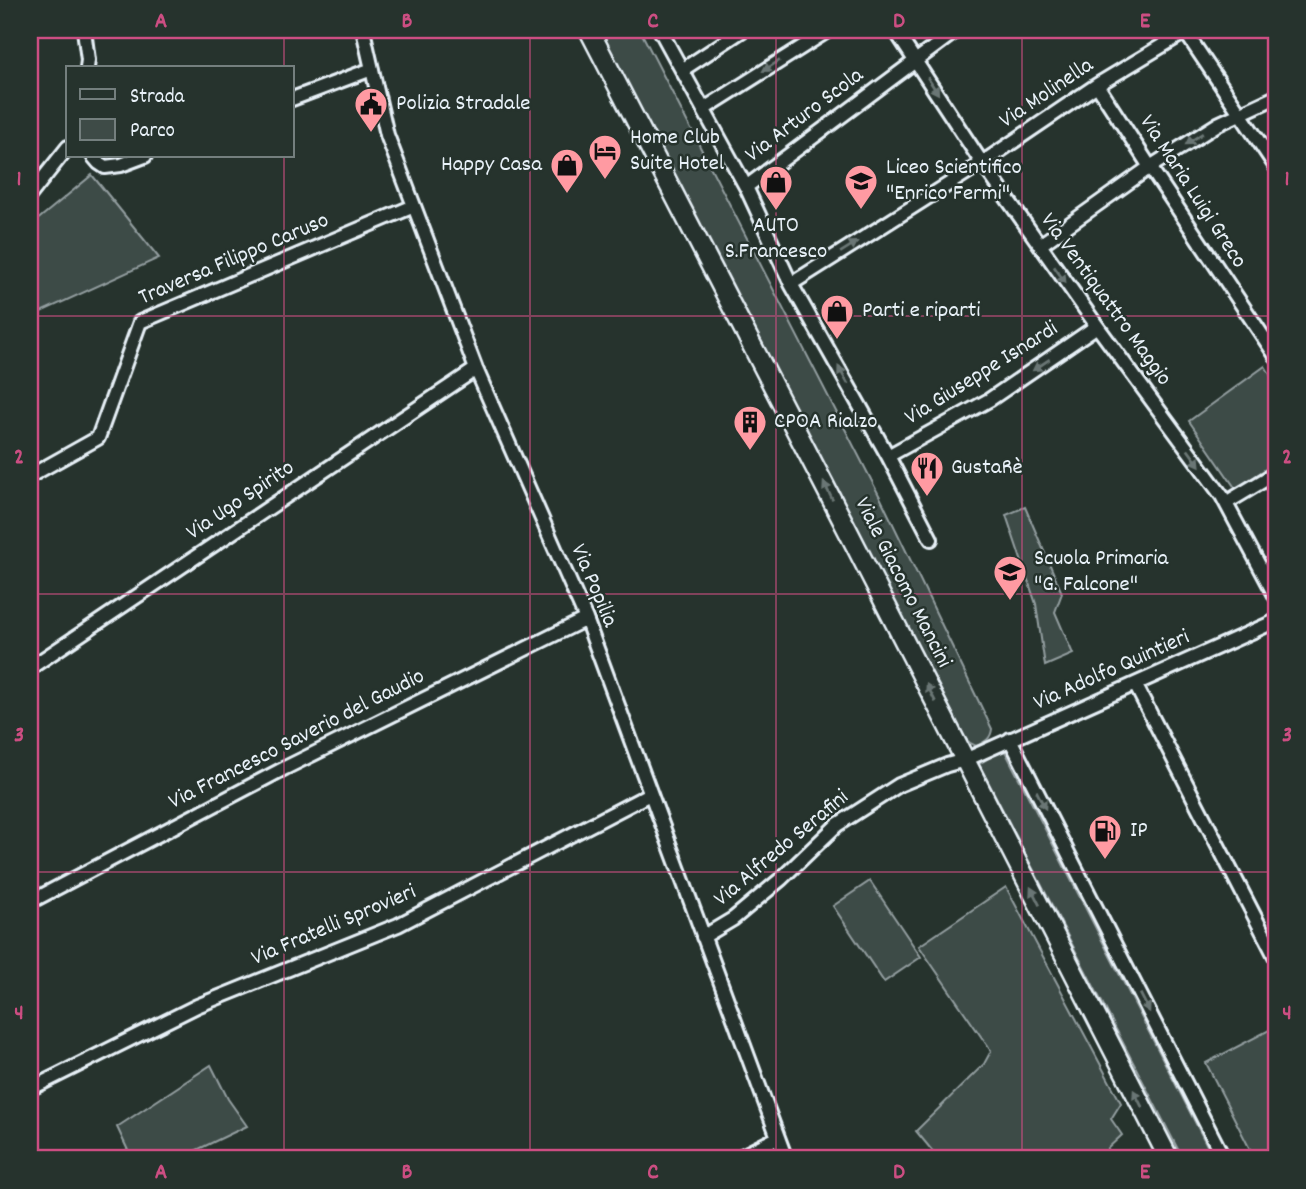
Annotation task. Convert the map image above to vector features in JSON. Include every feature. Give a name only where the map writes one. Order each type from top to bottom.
[{"type":"street","points":[[84,30],[87,66]]},
{"type":"street","name":"Via Popilia","points":[[363,30],[387,135],[476,369],[586,619],[786,1159]]},
{"type":"street","name":"Viale Giacomo Mancini","points":[[589,30],[1170,1159]]},
{"type":"street","points":[[660,30],[746,187],[791,284],[888,456],[931,539]]},
{"type":"street","points":[[682,70],[743,30]]},
{"type":"street","points":[[704,109],[829,30]]},
{"type":"street","name":"Via Ventiquattro Maggio","points":[[895,30],[982,163],[1226,503],[1276,597]]},
{"type":"street","name":"Via Arturo Scola","points":[[746,187],[957,30]]},
{"type":"street","points":[[1184,31],[1276,167]]},
{"type":"street","name":"Via Molinella","points":[[791,284],[1184,31]]},
{"type":"street","points":[[294,98],[372,69]]},
{"type":"street","name":"Via Maria Luigi Greco","points":[[1097,85],[1276,356]]},
{"type":"street","points":[[1040,245],[1150,167],[1218,124],[1276,97]]},
{"type":"street","points":[[30,195],[66,150]]},
{"type":"street","points":[[95,158],[104,167],[112,167],[139,158]]},
{"type":"street","name":"Traversa Filippo Caruso","points":[[30,476],[98,438],[140,322],[414,206]]},
{"type":"street","name":"Via Giuseppe Isnardi","points":[[888,456],[989,400],[1097,326]]},
{"type":"street","name":"Via Ugo Spirito","points":[[30,668],[476,369]]},
{"type":"street","points":[[1226,503],[1276,472]]},
{"type":"street","name":"Via Francesco Saverio del Gaudio","points":[[30,902],[285,768],[586,619]]},
{"type":"street","name":"Via Adolfo Quintieri","points":[[965,760],[1276,621]]},
{"type":"street","points":[[1135,684],[1276,958]]},
{"type":"street","points":[[1010,739],[1224,1159]]},
{"type":"street","name":"Via Alfredo Serafini","points":[[703,937],[733,919],[781,879],[837,825],[899,785],[965,760]]},
{"type":"street","name":"Via Fratelli Sprovieri","points":[[30,1089],[197,1006],[398,925],[650,794]]},
{"type":"street","points":[[736,1159],[777,1138]]},
{"type":"green space","points":[[596,30],[640,30],[881,499],[992,729],[989,738],[982,743],[976,746],[970,743],[955,728]]},
{"type":"green space","points":[[92,175],[159,258],[30,317],[30,226]]},
{"type":"green space","points":[[1265,366],[1276,384],[1276,462],[1236,489],[1189,421]]},
{"type":"green space","points":[[1025,507],[1062,593],[1055,612],[1073,654],[1045,666],[1036,604],[1006,515]]},
{"type":"green space","points":[[1005,751],[1214,1159],[1183,1159],[979,764]]},
{"type":"green space","points":[[870,881],[921,957],[884,982],[833,906]]},
{"type":"green space","points":[[1006,887],[1121,1103],[1111,1119],[1122,1135],[1107,1149],[1112,1155],[1108,1159],[939,1159],[916,1131],[984,1064],[991,1051],[919,946]]},
{"type":"green space","points":[[1273,1028],[1276,1034],[1276,1159],[1255,1159],[1206,1063]]},
{"type":"green space","points":[[211,1065],[228,1099],[247,1126],[178,1159],[132,1159],[117,1127]]},
{"type":"place","name":"Polizia Stradale","points":[[371,134]]},
{"type":"place","name":"Home Club Suite Hotel","points":[[605,181]]},
{"type":"place","name":"Happy Casa","points":[[567,195]]},
{"type":"place","name":"Liceo Scientifico \"Enrico Fermi\"","points":[[861,211]]},
{"type":"place","name":"AUTO S.Francesco","points":[[776,212]]},
{"type":"place","name":"Parti e riparti","points":[[837,341]]},
{"type":"place","name":"CPOA Rialzo","points":[[750,452]]},
{"type":"place","name":"GustaRè","points":[[927,498]]},
{"type":"place","name":"Scuola Primaria \"G. Falcone\"","points":[[1010,602]]},
{"type":"place","name":"IP","points":[[1105,861]]}]
